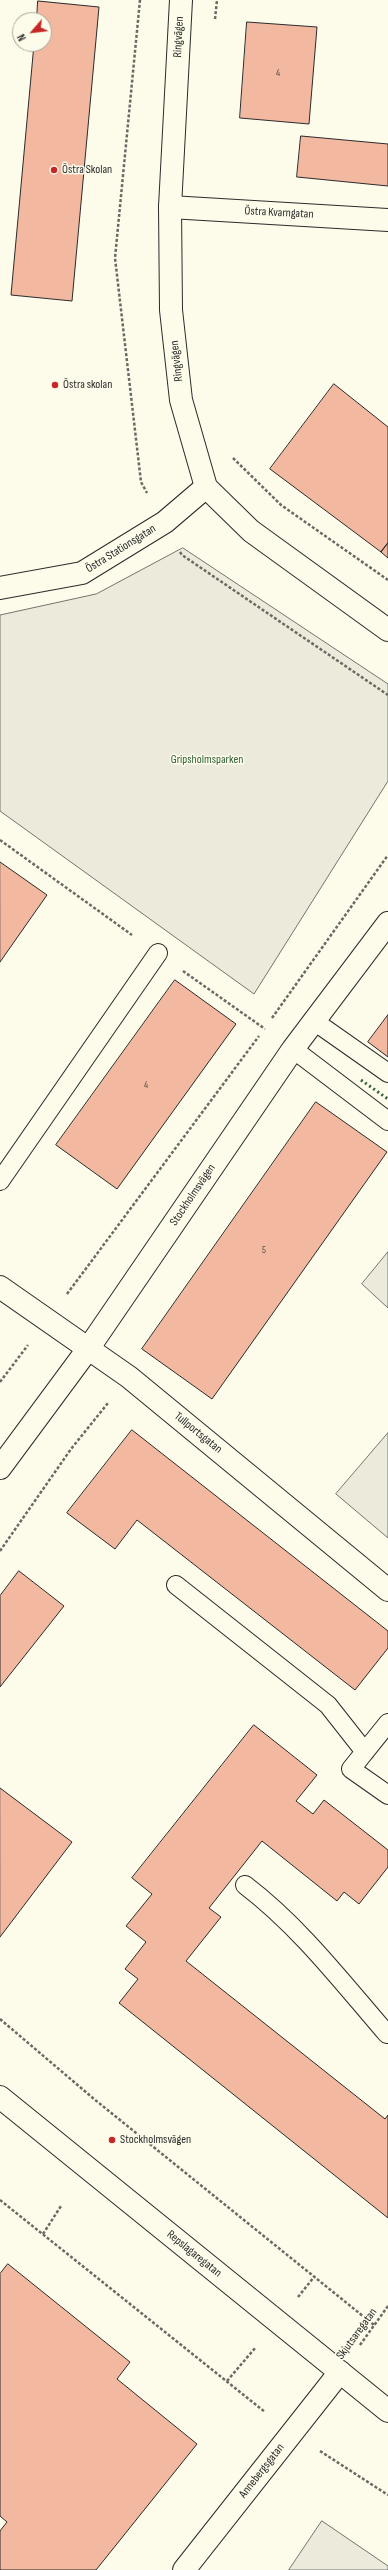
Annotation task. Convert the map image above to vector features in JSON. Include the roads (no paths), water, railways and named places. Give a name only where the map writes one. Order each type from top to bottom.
[{"type":"street","name":"Ringvägen","points":[[181,0],[170,207],[171,310],[181,400],[206,488]]},
{"type":"street","name":"Östra Kvarngatan","points":[[170,207],[388,220]]},
{"type":"street","name":"Östra Stationsgatan","points":[[0,588],[82,573],[164,522],[206,488]]},
{"type":"street","points":[[206,488],[251,531],[388,630]]},
{"type":"street","name":"Stockholmsvägen","points":[[0,1468],[88,1349],[293,1049],[388,923]]},
{"type":"street","name":"Tullportsgatan","points":[[0,1287],[48,1318],[88,1349],[129,1376],[388,1590]]},
{"type":"street","name":"Repslagaregatan","points":[[0,2097],[388,2411]]},
{"type":"street","name":"Annebergsgatan","points":[[184,2570],[340,2372]]},
{"type":"lane","points":[[0,1181],[158,953]]},
{"type":"lane","points":[[314,1021],[388,1073]]},
{"type":"lane","points":[[293,1049],[388,1121]]},
{"type":"lane","points":[[176,1585],[328,1705],[365,1752]]},
{"type":"lane","points":[[388,1723],[352,1770],[388,1795]]},
{"type":"lane","points":[[245,1885],[266,1901],[307,1940],[385,2036]]},
{"type":"place","name":"Östra Skolan","points":[[54,170]]},
{"type":"place","name":"Östra skolan","points":[[55,385]]},
{"type":"place","name":"Stockholmsvägen","points":[[112,2140]]},
{"type":"park label","name":"Gripsholmsparken","points":[[207,760]]}]
